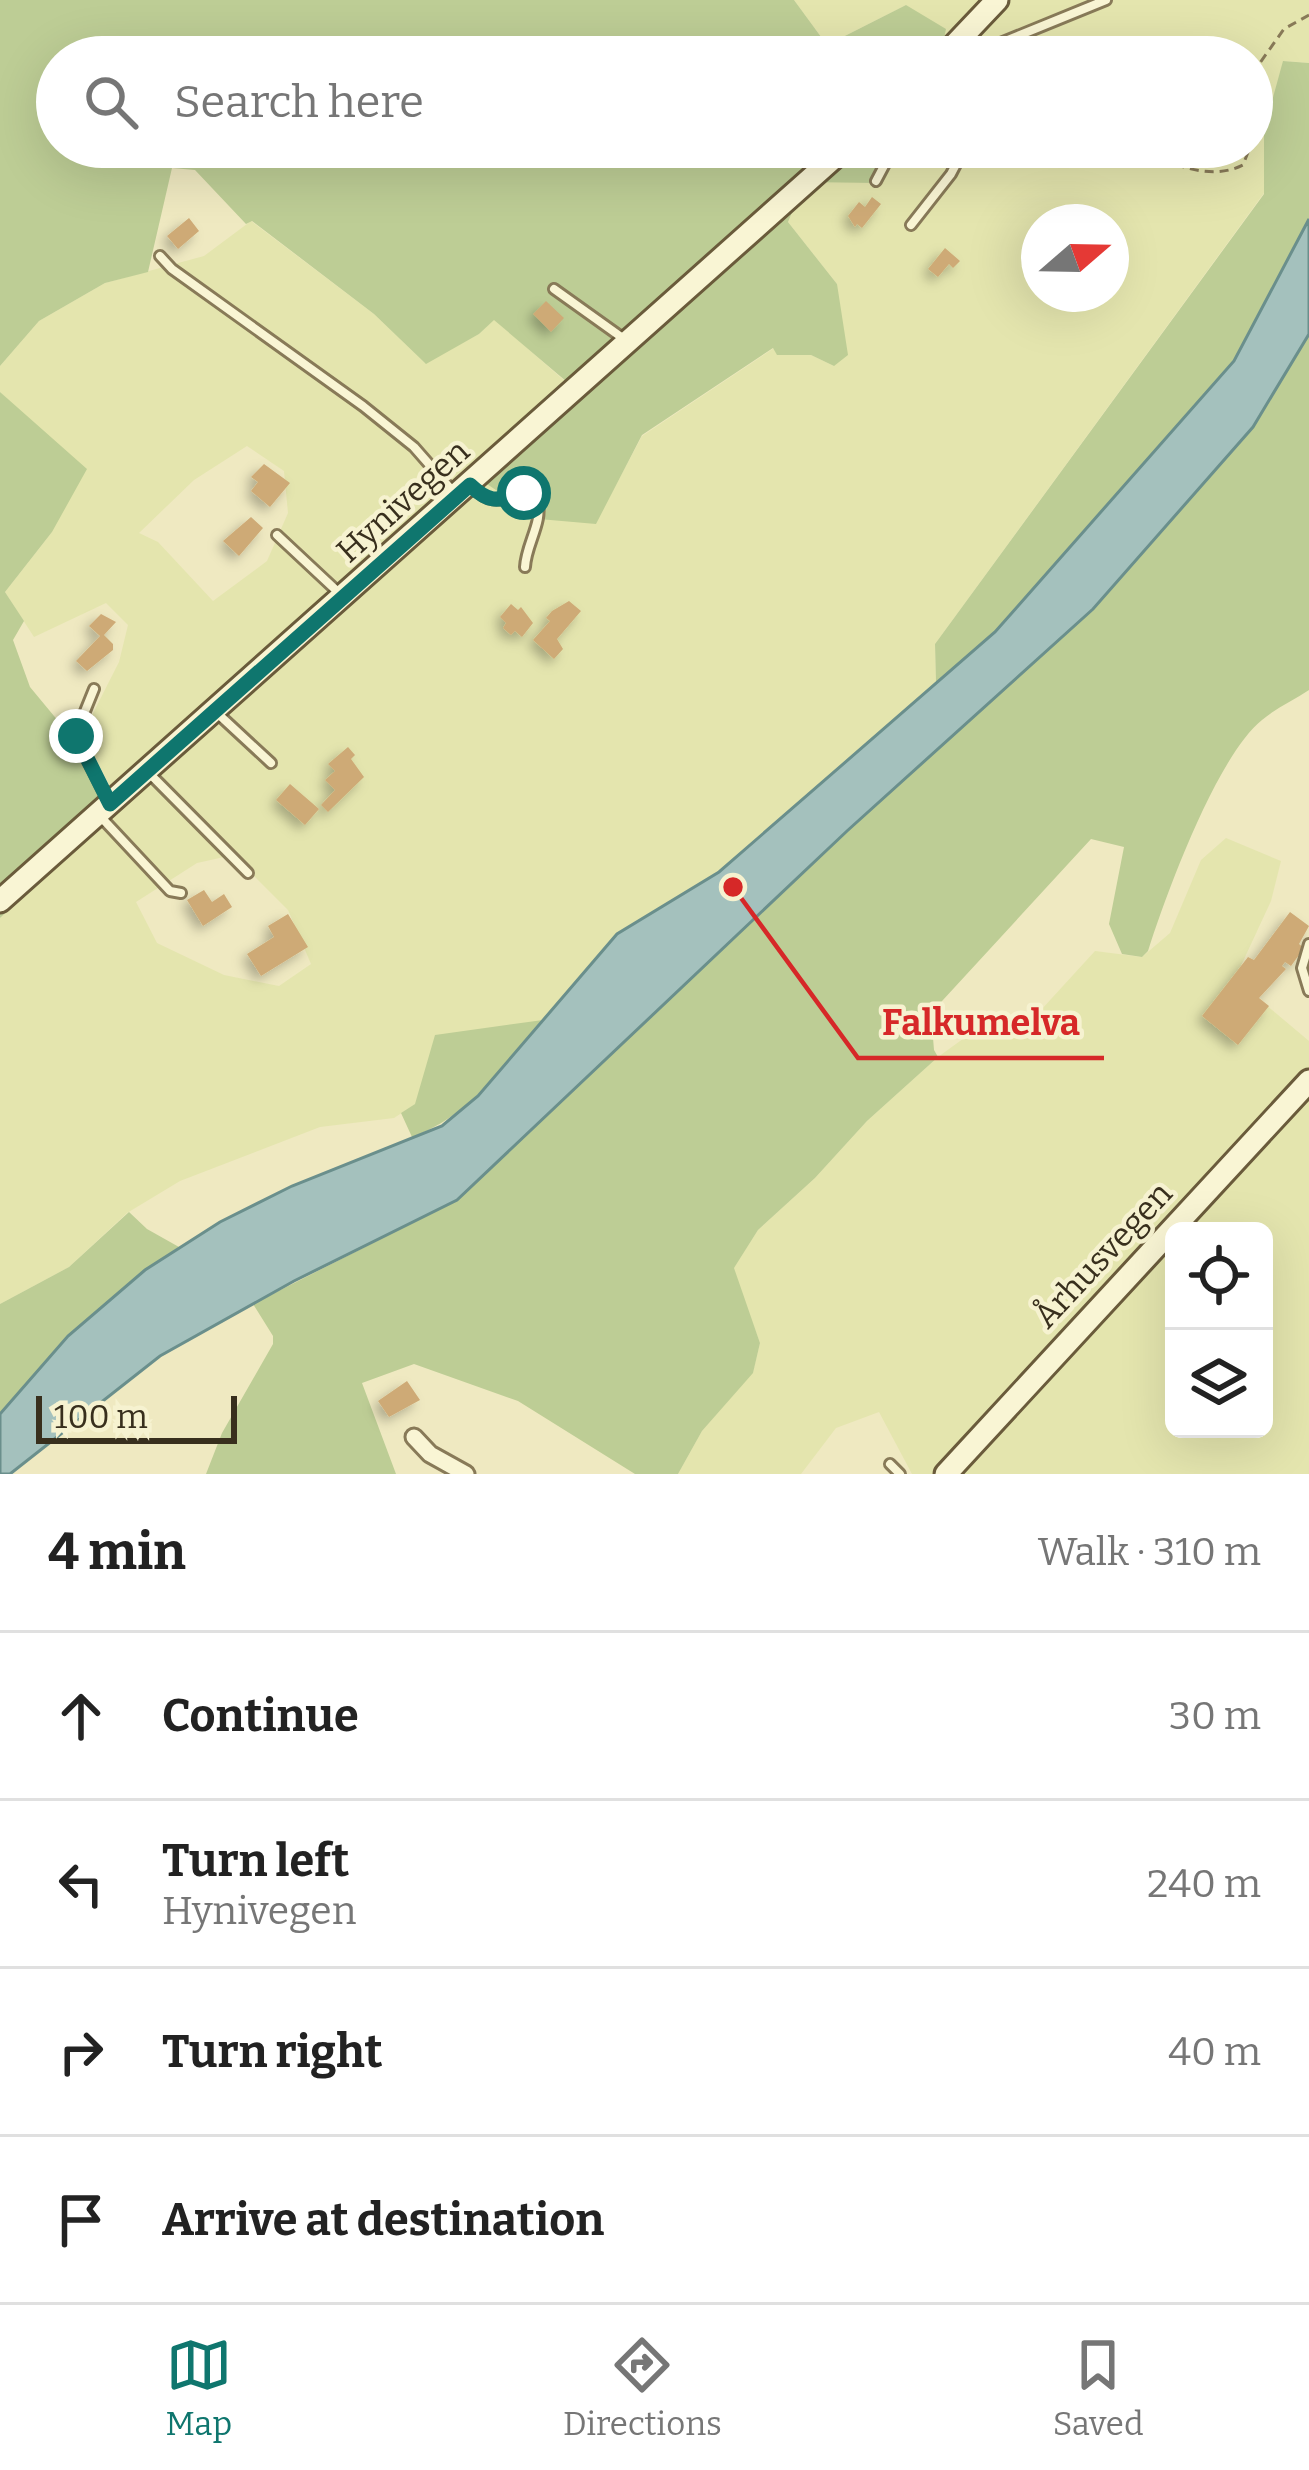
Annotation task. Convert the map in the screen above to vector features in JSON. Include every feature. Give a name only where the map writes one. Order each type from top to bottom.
[{"type":"main road","points":[[979,36],[997,0]]},
{"type":"main road","name":"Hynivegen","points":[[0,901],[823,168]]},
{"type":"main road","name":"Århusvegen","points":[[946,1474],[1309,1081]]},
{"type":"street","points":[[414,1437],[430,1454],[466,1474]]},
{"type":"lane","points":[[1006,36],[1106,0]]},
{"type":"lane","points":[[876,182],[883,168]]},
{"type":"lane","points":[[911,225],[954,168]]},
{"type":"lane","points":[[160,256],[363,406],[464,491],[496,502],[524,493],[537,501],[540,514],[525,567]]},
{"type":"lane","points":[[554,289],[630,343]]},
{"type":"lane","points":[[278,536],[343,598]]},
{"type":"lane","points":[[94,689],[76,736],[104,809],[170,890],[181,893]]},
{"type":"lane","points":[[215,711],[271,764]]},
{"type":"lane","points":[[147,771],[248,873]]},
{"type":"lane","points":[[1309,944],[1302,968],[1309,991]]},
{"type":"lane","points":[[890,1464],[900,1474]]},
{"type":"path","points":[[1273,44],[1284,29],[1309,15]]},
{"type":"path","points":[[1185,168],[1207,172],[1238,168]]},
{"type":"green space","points":[[0,0],[794,0],[820,36],[36,36],[36,168],[172,168],[148,272],[105,283],[39,321],[0,366]]},
{"type":"green space","points":[[794,0],[1309,0],[1309,63],[1284,61],[1273,99],[1273,36],[926,36],[906,5],[845,36],[820,36]]},
{"type":"green space","points":[[906,5],[946,29],[944,36],[845,36]]},
{"type":"green space","points":[[1283,61],[1309,63],[1309,219],[1234,361],[995,632],[936,682],[935,644],[1264,194],[1264,168],[1273,168],[1273,97]]},
{"type":"green space","points":[[172,168],[884,168],[876,183],[805,182],[788,222],[837,284],[848,355],[834,366],[811,355],[777,355],[773,348],[642,435],[596,524],[539,519],[481,480],[567,382],[494,320],[479,334],[426,364],[374,314],[252,221],[246,224],[195,170]]},
{"type":"green space","points":[[841,168],[1264,168],[1264,193],[935,644],[936,681],[995,632],[719,872],[617,934],[478,1096],[541,1021],[394,1118],[320,1127],[180,1181],[127,1213],[69,1267],[0,1304],[0,918],[99,827],[117,800],[83,733],[119,662],[128,625],[106,603],[34,637],[5,592],[52,532],[30,421],[0,392],[0,366],[39,321],[105,283],[204,256],[251,221],[374,314],[425,363],[479,334],[494,319],[567,383],[595,524],[642,436],[774,348],[777,354],[811,355],[834,366],[837,284],[788,222],[805,182]],"holes":[[[247,446],[284,471],[288,513],[267,561],[213,601],[158,542],[139,533],[194,480]],[[233,855],[288,910],[311,964],[279,986],[224,975],[157,943],[136,902],[197,863]]]},
{"type":"green space","points":[[1309,334],[1309,690],[1262,720],[1228,763],[1195,828],[1142,957],[1122,954],[1109,924],[1124,847],[1091,839],[931,1013],[938,1057],[758,1230],[734,1268],[760,1343],[753,1373],[702,1431],[678,1474],[635,1474],[518,1401],[414,1364],[362,1383],[396,1474],[206,1474],[222,1433],[273,1344],[253,1304],[457,1200],[847,831],[1094,609],[1253,427]]},
{"type":"green space","points":[[0,392],[87,469],[52,532],[5,592],[24,621],[13,640],[30,687],[78,745],[103,809],[97,828],[0,918]]},
{"type":"green space","points":[[1226,838],[1281,861],[1271,901],[1239,970],[1259,999],[1309,1041],[1309,1474],[912,1474],[879,1412],[836,1428],[801,1474],[678,1474],[702,1431],[753,1372],[760,1343],[733,1269],[758,1230],[867,1121],[938,1057],[989,1020],[1041,1010],[1095,951],[1142,957],[1170,933],[1201,860]]},
{"type":"green space","points":[[543,1020],[469,1103],[412,1137],[401,1113],[415,1104],[435,1035]]},
{"type":"green space","points":[[129,1212],[147,1229],[179,1247],[84,1324],[0,1414],[0,1304],[69,1267]]},
{"type":"water","points":[[1309,219],[1309,334],[1253,427],[1093,609],[847,831],[457,1200],[294,1281],[160,1356],[10,1474],[0,1474],[0,1414],[68,1336],[145,1270],[220,1222],[292,1186],[442,1126],[478,1096],[617,934],[719,872],[995,632],[1234,361]]},
{"type":"building","points":[[872,197],[881,204],[862,228],[855,227],[848,216],[859,202],[865,207]]},
{"type":"building","points":[[189,218],[199,231],[178,249],[167,236]]},
{"type":"building","points":[[945,248],[960,261],[953,268],[949,264],[938,277],[928,269]]},
{"type":"building","points":[[546,301],[564,318],[551,332],[533,314]]},
{"type":"building","points":[[264,464],[290,483],[270,507],[251,491],[258,482],[251,477]]},
{"type":"building","points":[[251,517],[263,528],[239,556],[223,541]]},
{"type":"building","points":[[569,601],[581,611],[557,639],[563,649],[554,659],[533,640],[550,621],[546,618],[552,611]]},
{"type":"building","points":[[511,604],[518,610],[521,607],[533,623],[522,637],[503,628],[506,623],[500,617]]},
{"type":"building","points":[[101,614],[116,622],[104,635],[113,650],[87,671],[76,661],[100,636],[89,626]]},
{"type":"building","points":[[348,747],[364,777],[328,812],[321,805],[335,790],[325,780],[335,771],[328,764]]},
{"type":"building","points":[[290,784],[319,809],[305,825],[276,800]]},
{"type":"building","points":[[204,890],[212,902],[224,894],[232,907],[203,926],[187,900]]},
{"type":"building","points":[[1290,912],[1309,926],[1299,944],[1304,948],[1291,966],[1285,962],[1286,969],[1259,998],[1269,1006],[1238,1045],[1202,1016]]},
{"type":"building","points":[[288,914],[308,947],[261,976],[247,954],[274,937],[268,926]]},
{"type":"building","points":[[407,1381],[420,1400],[389,1417],[378,1401]]},
{"type":"place","name":"Falkumelva","points":[[733,887]]},
{"type":"route","points":[[76,736],[110,804],[470,485],[485,500],[496,502],[524,493]]}]
